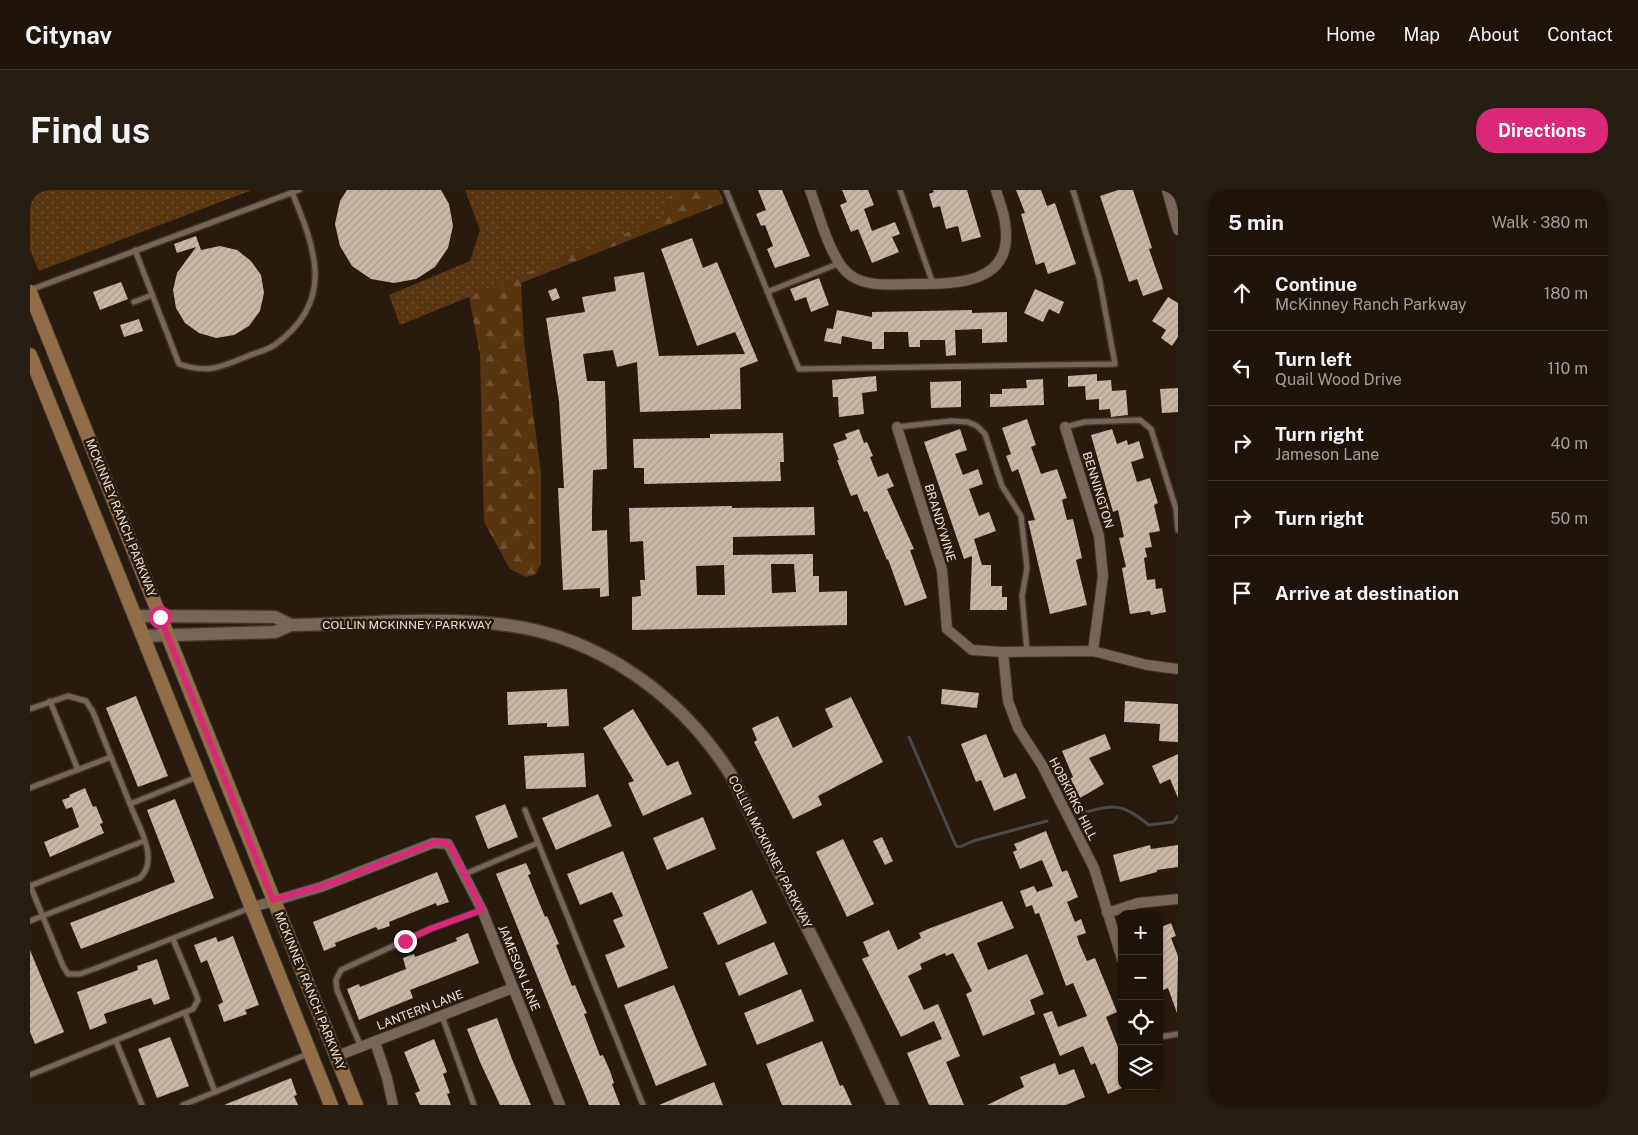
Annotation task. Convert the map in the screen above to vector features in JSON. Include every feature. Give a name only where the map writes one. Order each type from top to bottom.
[{"type":"main road","name":"MCKINNEY RANCH PARKWAY","points":[[30,291],[356,1105]]},
{"type":"main road","name":"MCKINNEY RANCH PARKWAY","points":[[30,355],[253,906],[331,1105]]},
{"type":"street","points":[[810,190],[840,263],[849,274],[868,284],[933,284],[972,280],[985,274],[1000,261],[1005,246],[1005,222],[996,190]]},
{"type":"street","points":[[1167,190],[1178,230]]},
{"type":"street","name":"BRANDYWINE","points":[[897,427],[942,570],[947,629],[972,650],[1002,652]]},
{"type":"street","name":"BENNINGTON","points":[[1065,428],[1099,536],[1103,576],[1093,651]]},
{"type":"street","name":"COLLIN MCKINNEY PARKWAY","points":[[135,616],[275,617],[291,625]]},
{"type":"street","name":"COLLIN MCKINNEY PARKWAY","points":[[144,636],[275,632],[291,625],[447,622],[516,627],[542,632],[601,655],[630,671],[658,691],[702,734],[738,787],[854,1021],[893,1105]]},
{"type":"street","points":[[1002,652],[1093,651],[1147,665],[1178,669]]},
{"type":"street","name":"HOBKIRKS HILL","points":[[1002,652],[1008,701],[1018,728],[1042,765],[1094,868],[1121,955]]},
{"type":"street","name":"JAMESON LANE","points":[[273,900],[335,882],[433,843],[448,844],[482,910],[560,1105]]},
{"type":"street","points":[[1107,913],[1138,903],[1178,899]]},
{"type":"street","points":[[253,906],[273,900]]},
{"type":"street","name":"LANTERN LANE","points":[[337,1056],[513,988]]},
{"type":"street","points":[[374,1042],[387,1078],[392,1105]]},
{"type":"lane","points":[[30,291],[298,190]]},
{"type":"lane","points":[[726,190],[799,369],[1115,364],[1099,277],[1073,190]]},
{"type":"lane","points":[[900,190],[933,284]]},
{"type":"lane","points":[[135,250],[178,364],[193,369],[214,370],[276,345],[301,320],[314,296],[316,264],[310,235],[292,192]]},
{"type":"lane","points":[[767,292],[840,263]]},
{"type":"lane","points":[[134,302],[152,294]]},
{"type":"lane","points":[[1065,428],[1085,422],[1140,420],[1151,428],[1176,509],[1178,530]]},
{"type":"lane","points":[[897,427],[951,421],[968,422],[977,426],[985,434],[1002,486],[1021,516],[1027,568],[1022,596],[1028,652]]},
{"type":"lane","points":[[30,709],[68,696],[86,701],[93,712],[130,804],[144,841],[149,864],[140,878],[30,920]]},
{"type":"lane","points":[[50,702],[78,770]]},
{"type":"lane","points":[[30,788],[111,757]]},
{"type":"lane","points":[[130,804],[200,776]]},
{"type":"lane","points":[[525,810],[643,1105]]},
{"type":"lane","points":[[144,841],[30,886],[68,974],[80,974],[253,906]]},
{"type":"lane","points":[[465,874],[538,843]]},
{"type":"lane","points":[[361,1047],[337,990],[336,980],[341,970],[430,929],[482,910]]},
{"type":"lane","points":[[31,1073],[194,1009],[198,1000],[173,938]]},
{"type":"lane","points":[[185,1013],[215,1092]]},
{"type":"lane","points":[[442,1015],[474,1105]]},
{"type":"lane","points":[[1163,1036],[1178,1034]]},
{"type":"lane","points":[[116,1041],[142,1105]]},
{"type":"lane","points":[[183,1105],[310,1053]]},
{"type":"green space","points":[[30,190],[252,190],[39,271],[30,250]]},
{"type":"green space","points":[[465,190],[672,190],[663,218],[400,325],[389,295],[470,261],[480,230]]},
{"type":"green space","points":[[672,190],[719,190],[724,203],[521,283],[524,342],[541,473],[541,564],[535,575],[526,577],[510,569],[484,522],[480,355],[469,296],[663,218]]},
{"type":"building","points":[[347,190],[441,190],[449,204],[453,226],[448,248],[435,267],[416,279],[394,283],[371,279],[352,266],[340,246],[335,224],[340,201]]},
{"type":"building","points":[[758,190],[782,190],[810,256],[775,268],[767,249],[773,246],[765,225],[761,226],[756,214],[766,210]]},
{"type":"building","points":[[842,190],[868,190],[874,205],[864,209],[872,231],[895,222],[900,234],[892,237],[899,252],[872,263],[858,229],[851,232],[840,205],[847,202]]},
{"type":"building","points":[[933,190],[967,190],[981,237],[962,242],[958,226],[946,229],[940,206],[933,208],[929,194],[934,192]]},
{"type":"building","points":[[1016,190],[1041,190],[1047,206],[1055,203],[1076,264],[1048,274],[1044,262],[1036,265],[1021,214],[1025,213]]},
{"type":"building","points":[[1118,190],[1133,190],[1152,248],[1149,249],[1163,289],[1143,296],[1137,279],[1129,282],[1100,196]]},
{"type":"building","points":[[196,236],[201,250],[220,246],[237,250],[251,261],[261,275],[264,293],[260,311],[249,326],[234,335],[216,338],[199,333],[185,323],[176,308],[173,290],[177,273],[196,247],[177,253],[174,244]]},
{"type":"building","points":[[692,238],[703,268],[717,262],[758,361],[740,368],[741,409],[640,412],[637,362],[617,367],[613,350],[583,354],[587,381],[605,381],[607,469],[593,470],[592,531],[607,530],[609,596],[600,597],[600,588],[563,590],[558,488],[564,488],[559,401],[546,318],[585,312],[582,297],[616,291],[614,277],[644,272],[659,356],[745,354],[735,332],[697,346],[661,249]]},
{"type":"building","points":[[819,278],[829,305],[811,312],[806,297],[795,301],[790,289]]},
{"type":"building","points":[[121,282],[128,299],[100,310],[93,292]]},
{"type":"building","points":[[556,288],[560,298],[552,301],[548,291]]},
{"type":"building","points":[[1035,289],[1064,302],[1059,314],[1049,309],[1043,322],[1024,313]]},
{"type":"building","points":[[1168,297],[1178,303],[1178,337],[1172,346],[1161,338],[1166,330],[1152,321]]},
{"type":"building","points":[[837,310],[872,317],[872,312],[972,310],[972,313],[1007,312],[1007,342],[982,343],[982,329],[955,330],[956,355],[946,356],[945,340],[920,340],[920,347],[909,347],[908,332],[884,332],[884,349],[872,349],[872,342],[842,336],[841,344],[824,341],[827,328],[833,329]]},
{"type":"building","points":[[139,319],[143,331],[124,337],[120,325]]},
{"type":"building","points":[[1097,374],[1097,381],[1111,380],[1112,391],[1126,390],[1128,415],[1111,417],[1110,409],[1099,410],[1099,399],[1086,400],[1085,386],[1068,387],[1068,376]]},
{"type":"building","points":[[876,376],[877,391],[862,393],[864,414],[839,417],[838,397],[833,397],[832,380]]},
{"type":"building","points":[[1043,379],[1044,405],[990,407],[990,394],[1002,394],[1002,389],[1027,388],[1026,380]]},
{"type":"building","points":[[961,381],[961,407],[931,408],[930,382]]},
{"type":"building","points":[[1178,388],[1178,412],[1162,413],[1160,389]]},
{"type":"building","points":[[1027,419],[1036,445],[1031,447],[1041,474],[1057,469],[1067,498],[1062,500],[1067,520],[1073,519],[1082,558],[1076,560],[1087,605],[1050,614],[1028,521],[1035,520],[1018,469],[1012,472],[1006,456],[1011,454],[1002,428]]},
{"type":"building","points":[[859,429],[864,443],[867,442],[873,456],[870,457],[878,477],[888,473],[894,486],[887,489],[914,549],[910,550],[927,598],[905,606],[888,559],[867,511],[864,512],[857,494],[851,496],[837,460],[839,460],[833,444],[847,439],[845,434]]},
{"type":"building","points":[[960,429],[967,450],[955,454],[963,475],[978,469],[983,484],[969,489],[979,516],[989,512],[996,531],[974,539],[982,565],[991,565],[991,586],[1002,586],[1002,597],[1007,597],[1007,610],[970,610],[972,556],[964,559],[924,442]]},
{"type":"building","points":[[1112,429],[1117,444],[1127,440],[1128,445],[1139,441],[1144,458],[1131,462],[1137,482],[1150,478],[1158,503],[1154,505],[1160,531],[1149,533],[1152,547],[1145,548],[1147,557],[1144,558],[1147,580],[1155,579],[1156,589],[1162,588],[1166,612],[1151,615],[1150,611],[1130,614],[1122,568],[1126,567],[1119,538],[1124,537],[1118,510],[1113,512],[1091,435]]},
{"type":"building","points":[[783,433],[784,462],[780,462],[781,481],[644,484],[644,468],[634,468],[633,439],[710,438],[710,434]]},
{"type":"building","points":[[814,507],[815,535],[733,537],[733,555],[813,554],[813,576],[819,576],[819,592],[847,591],[847,625],[632,630],[632,597],[641,596],[640,580],[645,580],[643,541],[630,542],[629,508]],"holes":[[[771,564],[794,564],[796,592],[772,593]],[[724,565],[725,595],[697,595],[696,566]]]},
{"type":"building","points":[[567,689],[569,726],[547,727],[547,723],[508,725],[507,692]]},
{"type":"building","points":[[942,689],[979,693],[977,708],[941,704]]},
{"type":"building","points":[[136,696],[168,776],[138,787],[106,708]]},
{"type":"building","points":[[851,697],[883,762],[818,796],[822,805],[793,819],[754,742],[757,740],[752,728],[778,716],[793,748],[833,727],[825,709]]},
{"type":"building","points":[[1125,701],[1178,704],[1178,742],[1159,741],[1160,724],[1124,722]]},
{"type":"building","points":[[633,709],[667,766],[678,761],[692,794],[643,816],[628,783],[634,781],[603,728]]},
{"type":"building","points":[[986,734],[1004,778],[1016,773],[1026,798],[994,811],[981,780],[976,782],[961,744]]},
{"type":"building","points":[[1105,734],[1111,749],[1089,758],[1104,784],[1080,798],[1070,779],[1073,777],[1062,751]]},
{"type":"building","points":[[584,753],[586,787],[526,789],[524,756]]},
{"type":"building","points":[[1178,754],[1178,798],[1170,779],[1160,784],[1152,766]]},
{"type":"building","points":[[85,788],[93,807],[96,806],[103,823],[100,824],[104,833],[50,857],[44,842],[79,827],[72,807],[66,809],[62,800]]},
{"type":"building","points":[[598,794],[612,826],[556,850],[542,818]]},
{"type":"building","points":[[175,799],[214,898],[81,949],[70,923],[175,882],[147,810]]},
{"type":"building","points":[[505,804],[518,837],[488,849],[475,816]]},
{"type":"building","points":[[703,817],[716,849],[667,870],[653,838]]},
{"type":"building","points":[[1046,831],[1062,872],[1067,870],[1078,897],[1067,902],[1075,922],[1081,919],[1086,933],[1077,936],[1079,943],[1087,961],[1095,958],[1117,1012],[1106,1017],[1118,1047],[1118,1090],[1108,1094],[1095,1063],[1091,1065],[1083,1046],[1060,1056],[1043,1014],[1052,1011],[1058,1027],[1087,1016],[1073,983],[1066,986],[1039,913],[1035,914],[1032,905],[1026,907],[1020,891],[1034,886],[1037,892],[1053,886],[1042,860],[1020,869],[1013,852],[1017,850],[1014,844]]},
{"type":"building","points":[[882,837],[893,861],[885,865],[873,841]]},
{"type":"building","points":[[843,839],[874,904],[847,917],[816,852]]},
{"type":"building","points":[[1150,845],[1151,849],[1178,845],[1178,867],[1157,870],[1157,872],[1120,882],[1113,855]]},
{"type":"building","points":[[623,851],[668,968],[618,988],[605,955],[625,947],[613,920],[623,916],[612,892],[580,905],[567,874]]},
{"type":"building","points":[[526,863],[531,874],[528,875],[545,917],[547,916],[559,944],[556,945],[572,986],[575,985],[587,1013],[584,1014],[600,1056],[603,1055],[610,1071],[614,1083],[612,1084],[620,1105],[589,1105],[496,874]]},
{"type":"building","points":[[437,872],[449,902],[437,906],[436,903],[389,922],[390,926],[378,930],[376,927],[335,943],[336,946],[324,951],[313,922]]},
{"type":"building","points":[[752,890],[767,923],[718,945],[703,913]]},
{"type":"building","points":[[1002,901],[1014,928],[977,943],[988,970],[1027,954],[1044,994],[1030,1000],[1035,1014],[983,1036],[966,994],[972,991],[953,953],[946,956],[945,953],[920,964],[922,969],[908,976],[924,1010],[938,1004],[960,1056],[946,1062],[964,1105],[929,1105],[907,1053],[942,1039],[934,1021],[901,1037],[862,959],[869,956],[863,942],[889,930],[898,950],[921,938],[919,933]]},
{"type":"building","points":[[1171,923],[1176,936],[1171,938],[1178,956],[1177,1013],[1168,988],[1163,990],[1163,926]]},
{"type":"building","points":[[468,933],[479,963],[410,990],[413,998],[359,1020],[347,989],[359,984],[360,987],[406,969],[403,958],[414,954],[415,957],[457,941],[456,938]]},
{"type":"building","points":[[233,936],[259,1005],[245,1010],[247,1014],[224,1022],[218,1005],[223,1002],[207,960],[201,963],[194,945],[216,937],[218,942]]},
{"type":"building","points":[[774,942],[788,974],[739,996],[725,963]]},
{"type":"building","points":[[30,950],[64,1032],[35,1044],[30,1032]]},
{"type":"building","points":[[157,959],[170,999],[154,1005],[151,998],[104,1014],[107,1023],[90,1030],[77,992],[138,970],[137,966]]},
{"type":"building","points":[[674,985],[707,1065],[656,1086],[624,1005]]},
{"type":"building","points":[[801,989],[814,1021],[757,1045],[744,1013]]},
{"type":"building","points":[[497,1018],[531,1105],[500,1105],[467,1029]]},
{"type":"building","points":[[170,1037],[189,1086],[157,1098],[138,1049]]},
{"type":"building","points":[[434,1039],[447,1072],[443,1074],[450,1093],[447,1094],[451,1105],[420,1105],[415,1093],[420,1091],[404,1052]]},
{"type":"building","points":[[822,1041],[840,1086],[843,1085],[852,1105],[782,1105],[766,1064]]},
{"type":"building","points":[[1055,1063],[1059,1075],[1074,1069],[1085,1097],[1066,1105],[987,1105],[1024,1087],[1020,1077]]},
{"type":"building","points":[[291,1078],[297,1095],[294,1096],[298,1105],[224,1105]]},
{"type":"building","points":[[714,1082],[723,1105],[659,1105]]},
{"type":"waterway","points":[[909,737],[956,846],[960,847],[973,841],[1047,821]]},
{"type":"waterway","points":[[1082,813],[1118,807],[1132,813],[1149,825],[1173,822],[1178,816]]},
{"type":"route","points":[[160,617],[273,900],[321,887],[433,843],[444,842],[451,847],[482,910],[430,929],[405,941]]}]
